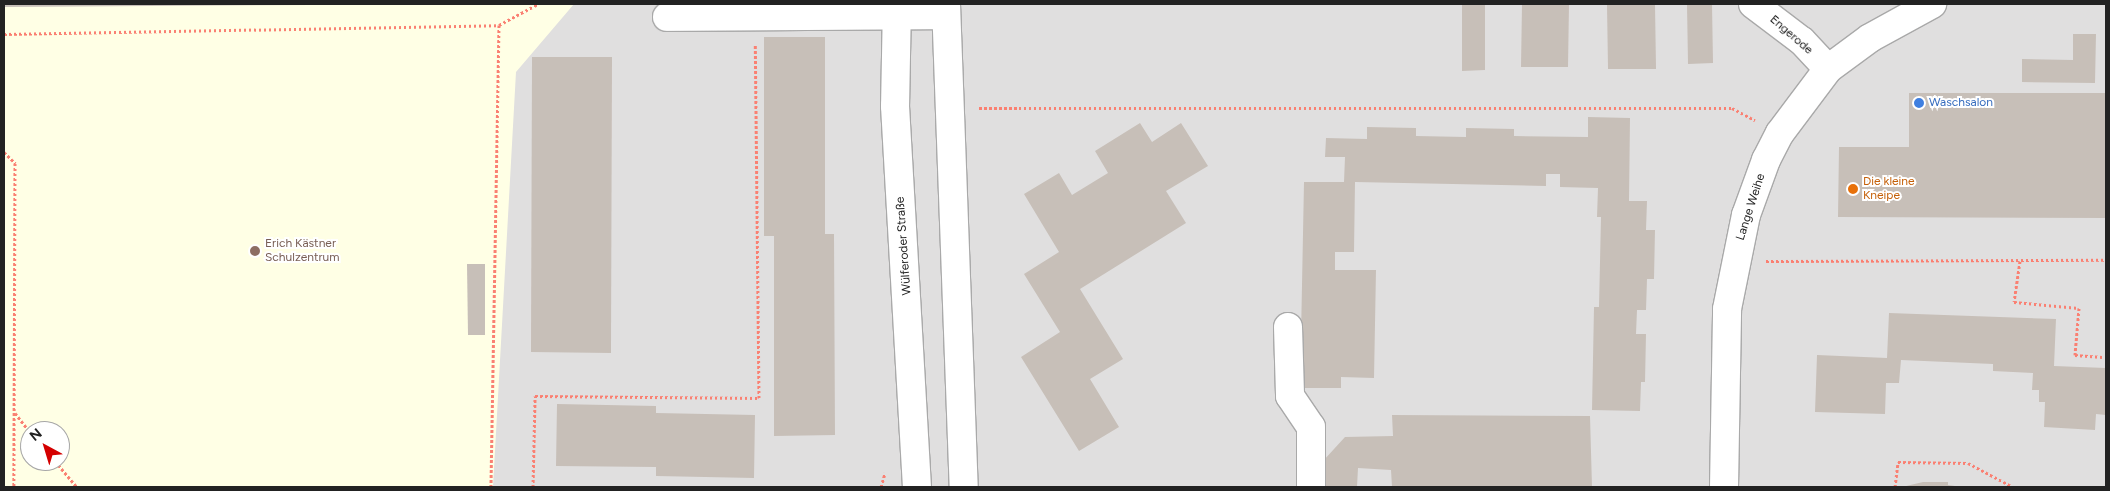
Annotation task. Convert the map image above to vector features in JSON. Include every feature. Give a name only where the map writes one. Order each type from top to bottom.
[{"type":"street","name":"Engerode","points":[[1753,4],[1802,41],[1828,69]]},
{"type":"street","name":"Lange Weihe","points":[[1724,487],[1727,309],[1735,261],[1746,215],[1780,133],[1828,69],[1870,38],[1932,4]]},
{"type":"street","points":[[667,16],[754,17],[897,9],[946,9],[964,487]]},
{"type":"street","name":"Wülferoder Straße","points":[[897,9],[895,106],[916,487]]},
{"type":"street","points":[[1288,327],[1290,396],[1311,427],[1311,487]]},
{"type":"path","points":[[4,34],[499,24],[538,4]]},
{"type":"path","points":[[533,487],[535,396],[759,398],[754,17]]},
{"type":"path","points":[[491,487],[499,24]]},
{"type":"path","points":[[951,107],[1732,108],[1780,133]]},
{"type":"path","points":[[4,152],[15,163],[14,487]]},
{"type":"path","points":[[1735,261],[2106,260]]},
{"type":"path","points":[[2020,261],[2014,302],[2079,308],[2075,355],[2106,357]]},
{"type":"path","points":[[14,413],[21,421]]},
{"type":"path","points":[[1895,487],[1898,462],[1968,463],[2013,487]]},
{"type":"path","points":[[63,471],[77,487]]},
{"type":"path","points":[[881,487],[885,476]]},
{"type":"shaded area","points":[[4,4],[2106,4],[2106,487],[4,487]]},
{"type":"shaded area","name":"Erich Kästner Schulzentrum","points":[[4,4],[574,4],[516,72],[493,487],[4,487]]},
{"type":"building","points":[[4,4],[311,4],[311,5],[4,7]]},
{"type":"building","points":[[1462,4],[1485,4],[1485,70],[1462,71]]},
{"type":"building","points":[[1522,4],[1569,4],[1568,67],[1521,67]]},
{"type":"building","points":[[1607,4],[1655,4],[1656,69],[1608,69]]},
{"type":"building","points":[[1687,4],[1712,4],[1713,63],[1688,64]]},
{"type":"building","points":[[2073,34],[2096,34],[2095,83],[2022,82],[2022,59],[2073,60]]},
{"type":"building","points":[[764,37],[825,37],[825,234],[834,234],[835,435],[774,436],[774,236],[764,236]]},
{"type":"building","points":[[532,57],[612,57],[611,353],[531,352]]},
{"type":"building","points":[[1909,93],[2106,93],[2106,218],[1838,217],[1839,147],[1909,147]]},
{"type":"building","points":[[1588,117],[1630,118],[1629,201],[1647,201],[1646,230],[1655,230],[1654,279],[1647,279],[1646,310],[1637,310],[1636,334],[1646,334],[1645,382],[1641,382],[1640,411],[1592,410],[1594,307],[1599,307],[1601,217],[1597,217],[1598,188],[1560,187],[1560,174],[1546,174],[1546,186],[1355,182],[1354,252],[1335,252],[1335,270],[1376,270],[1374,378],[1341,377],[1341,388],[1300,388],[1304,182],[1344,182],[1345,157],[1325,157],[1326,138],[1367,139],[1367,127],[1416,128],[1416,136],[1466,137],[1466,128],[1514,129],[1514,136],[1588,137]]},
{"type":"building","points":[[1140,123],[1152,142],[1181,123],[1208,166],[1166,191],[1186,223],[1080,289],[1123,359],[1090,379],[1119,427],[1079,451],[1021,357],[1060,332],[1024,274],[1059,252],[1024,194],[1059,173],[1072,195],[1108,173],[1095,151]]},
{"type":"building","points":[[467,264],[485,264],[485,335],[468,335]]},
{"type":"building","points":[[1889,313],[2056,319],[2054,366],[2106,368],[2106,415],[2096,414],[2095,430],[2044,427],[2045,402],[2039,402],[2039,390],[2032,390],[2033,373],[1993,371],[1993,364],[1901,360],[1899,383],[1886,383],[1885,414],[1815,412],[1817,355],[1887,358]]},
{"type":"building","points":[[557,404],[656,406],[656,413],[755,415],[754,478],[656,476],[656,467],[556,466]]},
{"type":"building","points":[[1392,415],[1590,416],[1592,487],[1392,487],[1391,470],[1358,468],[1357,487],[1323,487],[1323,461],[1345,437],[1393,436]]},
{"type":"building","points":[[1923,482],[1948,482],[1948,485],[1962,487],[1902,487]]},
{"type":"place","name":"Waschsalon","points":[[1919,103]]},
{"type":"place","name":"Die kleine Kneipe","points":[[1853,189]]},
{"type":"place","name":"Erich Kästner Schulzentrum","points":[[255,251]]}]
